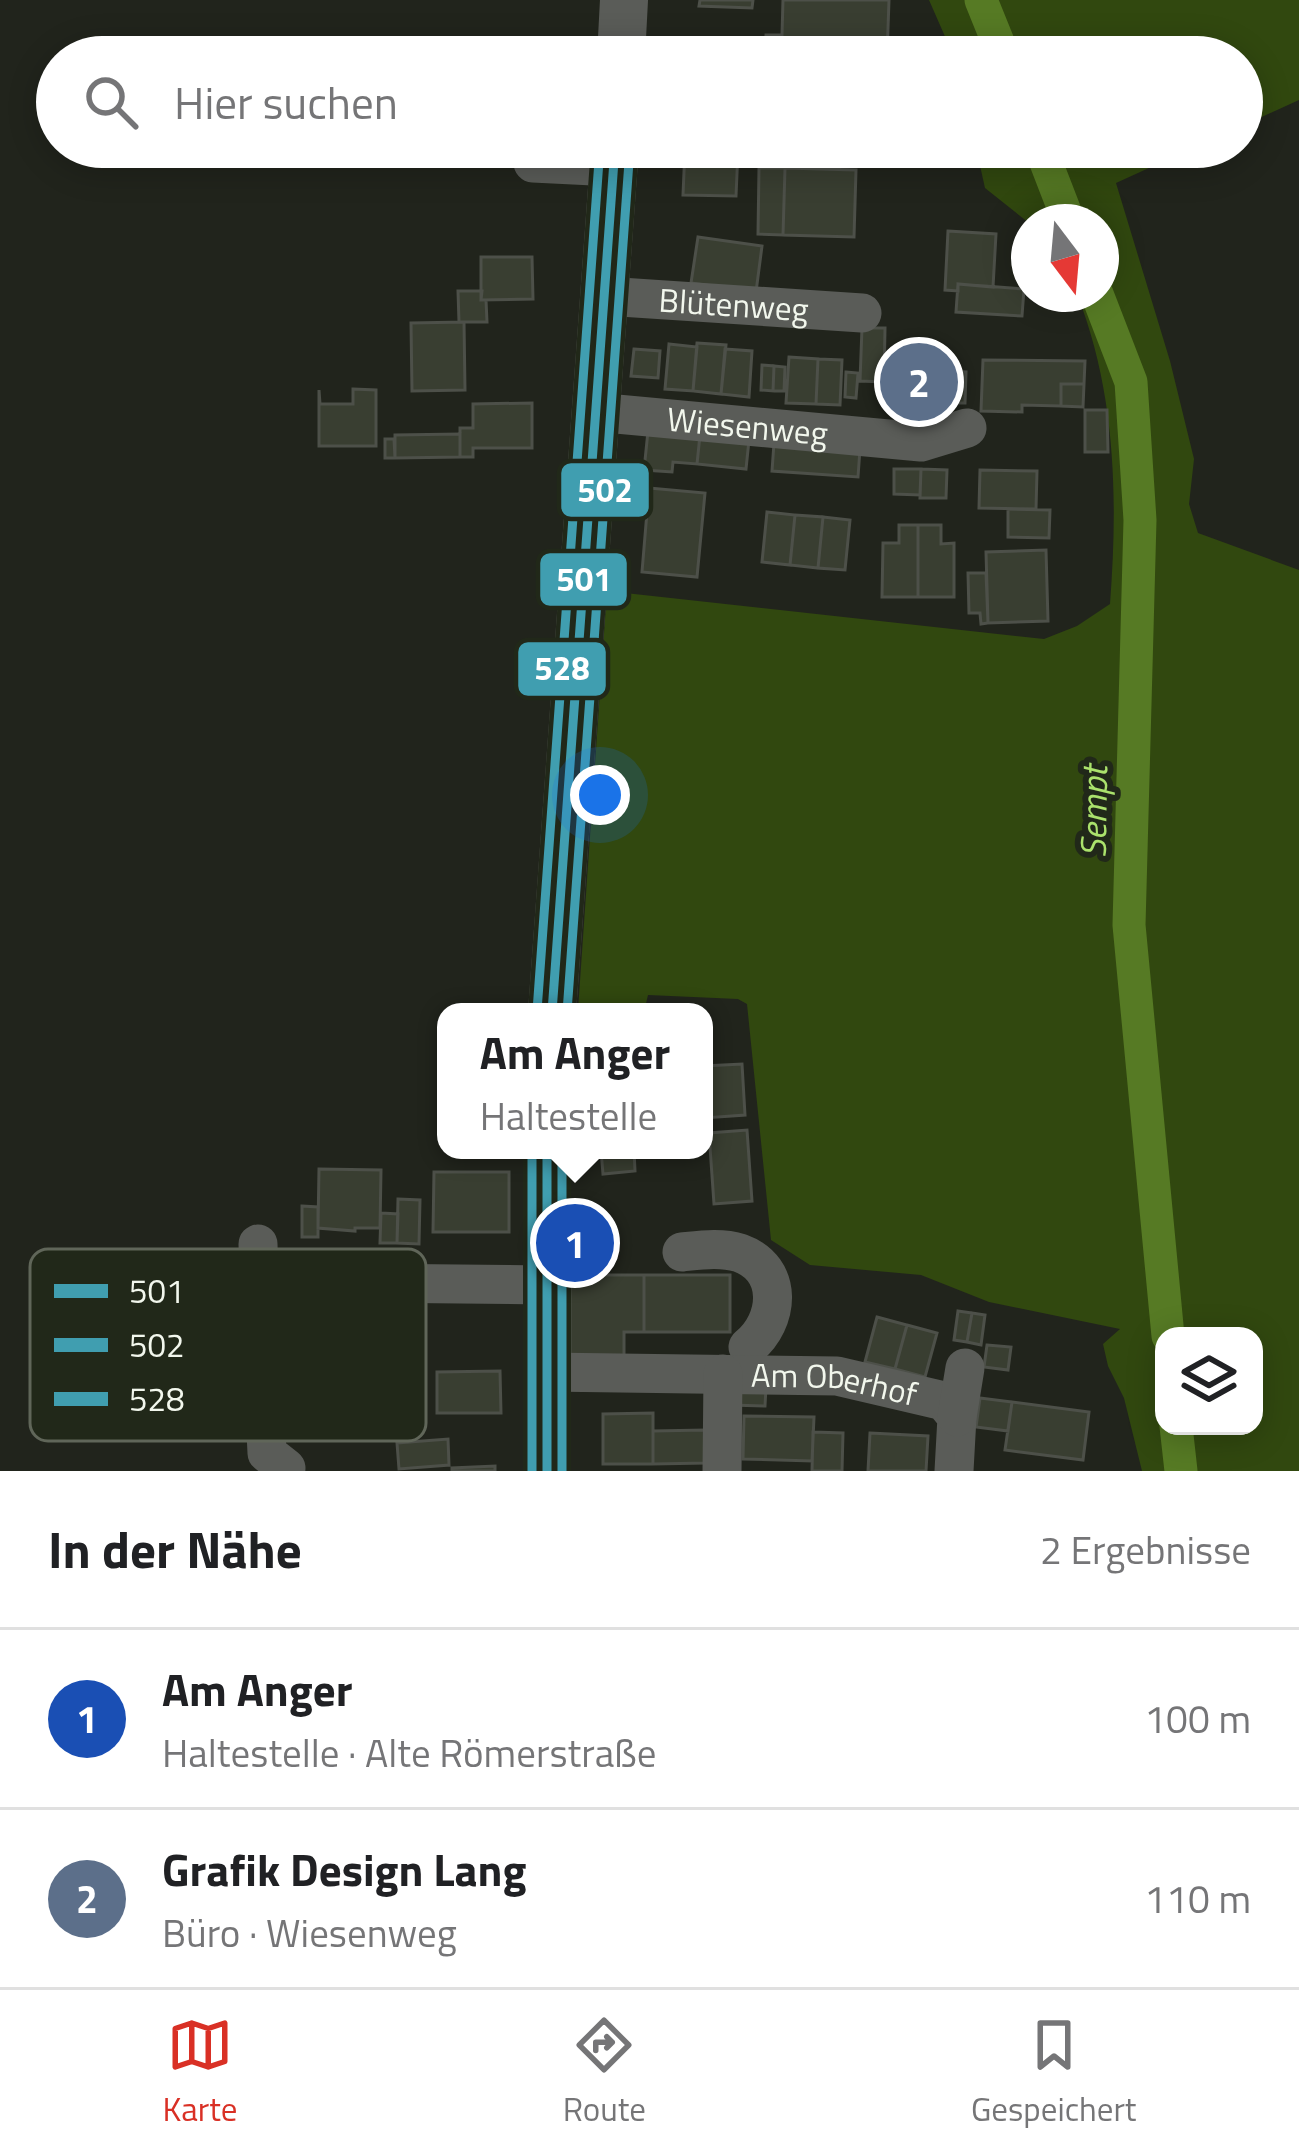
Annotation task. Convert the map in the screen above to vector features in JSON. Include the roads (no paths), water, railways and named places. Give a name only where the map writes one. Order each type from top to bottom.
[{"type":"main road","points":[[622,36],[624,0]]},
{"type":"main road","points":[[553,1003],[614,168]]},
{"type":"main road","points":[[547,1159],[547,1471]]},
{"type":"street","name":"Blütenweg","points":[[605,296],[862,313]]},
{"type":"street","name":"Wiesenweg","points":[[595,412],[921,442],[967,428]]},
{"type":"street","points":[[682,1252],[729,1250],[760,1265],[769,1278],[774,1300],[771,1316],[760,1337],[735,1360]]},
{"type":"street","points":[[426,1276],[547,1286]]},
{"type":"street","name":"Am Oberhof","points":[[722,1471],[735,1360]]},
{"type":"street","name":"Am Oberhof","points":[[547,1372],[735,1360],[837,1376],[944,1401],[958,1417],[954,1471]]},
{"type":"street","points":[[958,1417],[965,1368]]},
{"type":"street","points":[[266,1441],[267,1453],[286,1468]]},
{"type":"waterway","name":"Sempt","points":[[981,0],[996,36]]},
{"type":"waterway","name":"Sempt","points":[[1048,168],[1062,204]]},
{"type":"waterway","name":"Sempt","points":[[1104,312],[1131,382],[1140,520],[1129,925],[1167,1327]]},
{"type":"waterway","name":"Sempt","points":[[1177,1435],[1181,1471]]},
{"type":"place","name":"Grafik Design Lang","points":[[919,382]]},
{"type":"place","name":"Am Anger","points":[[575,1243]]}]
